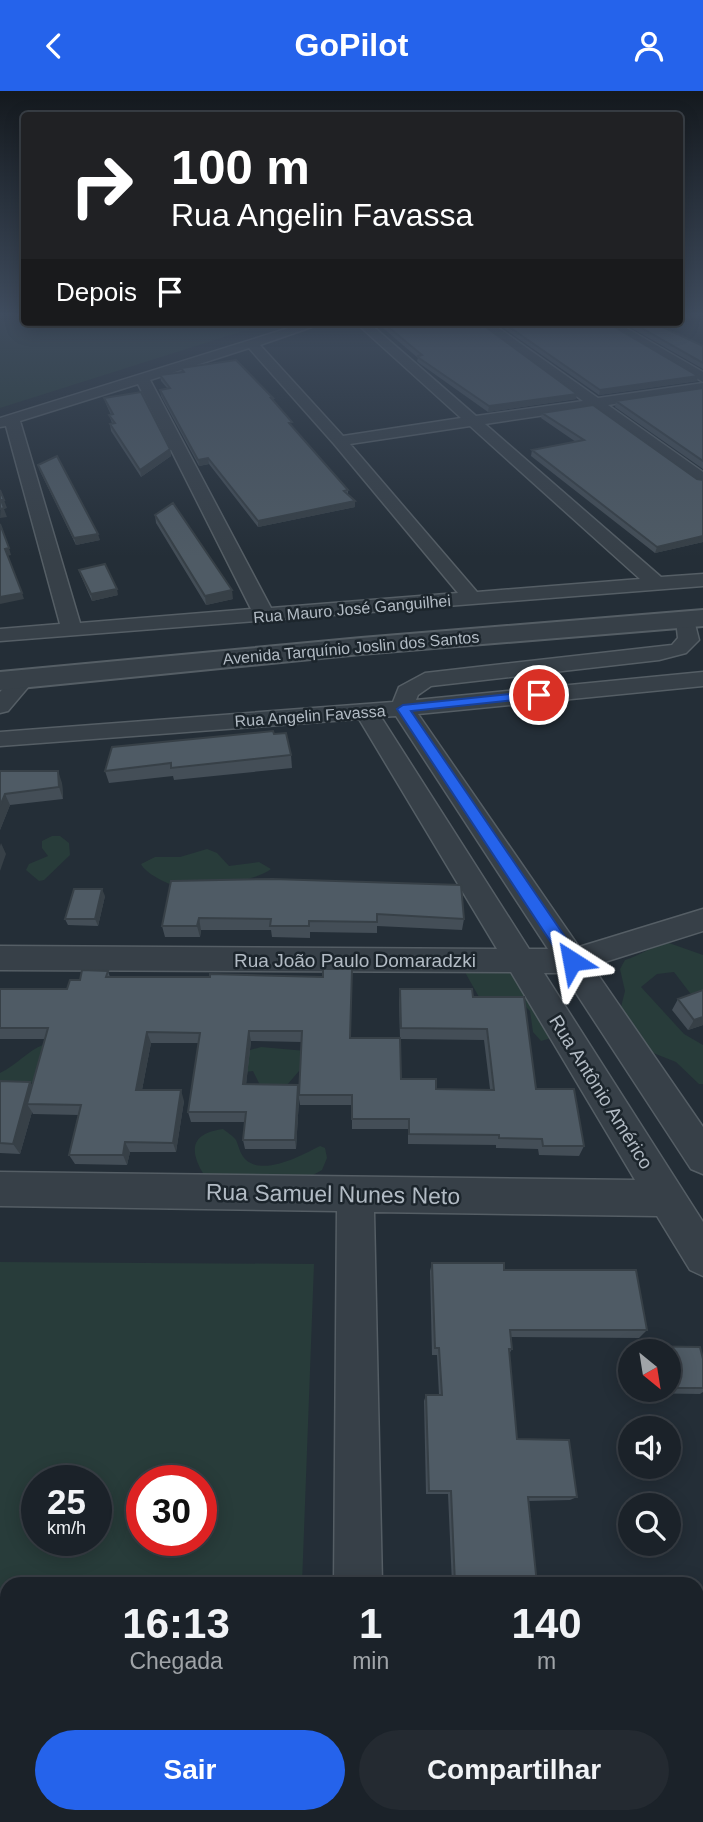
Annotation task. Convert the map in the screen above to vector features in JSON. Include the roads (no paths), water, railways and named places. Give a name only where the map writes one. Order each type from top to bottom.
[{"type":"street","points":[[72,630],[6,421],[89,395]]},
{"type":"street","points":[[151,395],[265,616]]},
{"type":"street","points":[[297,395],[473,599]]},
{"type":"street","points":[[442,395],[657,584]]},
{"type":"street","points":[[581,395],[703,480]]},
{"type":"street","points":[[339,441],[649,395]]},
{"type":"street","name":"Rua Mauro José Ganguilhei","points":[[0,635],[703,580]]},
{"type":"street","points":[[694,619],[689,640],[679,649],[659,654],[425,680],[407,692],[403,709],[703,1157]]},
{"type":"street","name":"Avenida Tarquínio Joslin dos Santos","points":[[12,680],[361,646],[694,619]]},
{"type":"street","name":"Rua Angelin Favassa","points":[[0,739],[403,709],[703,679]]},
{"type":"street","points":[[0,706],[12,680]]},
{"type":"street","name":"Rua Antônio Américo","points":[[366,712],[703,1257]]},
{"type":"street","name":"Rua João Paulo Domaradzki","points":[[0,958],[572,961],[703,920]]},
{"type":"street","name":"Rua Samuel Nunes Neto","points":[[0,1189],[666,1198]]},
{"type":"street","points":[[355,1194],[358,1577]]}]
